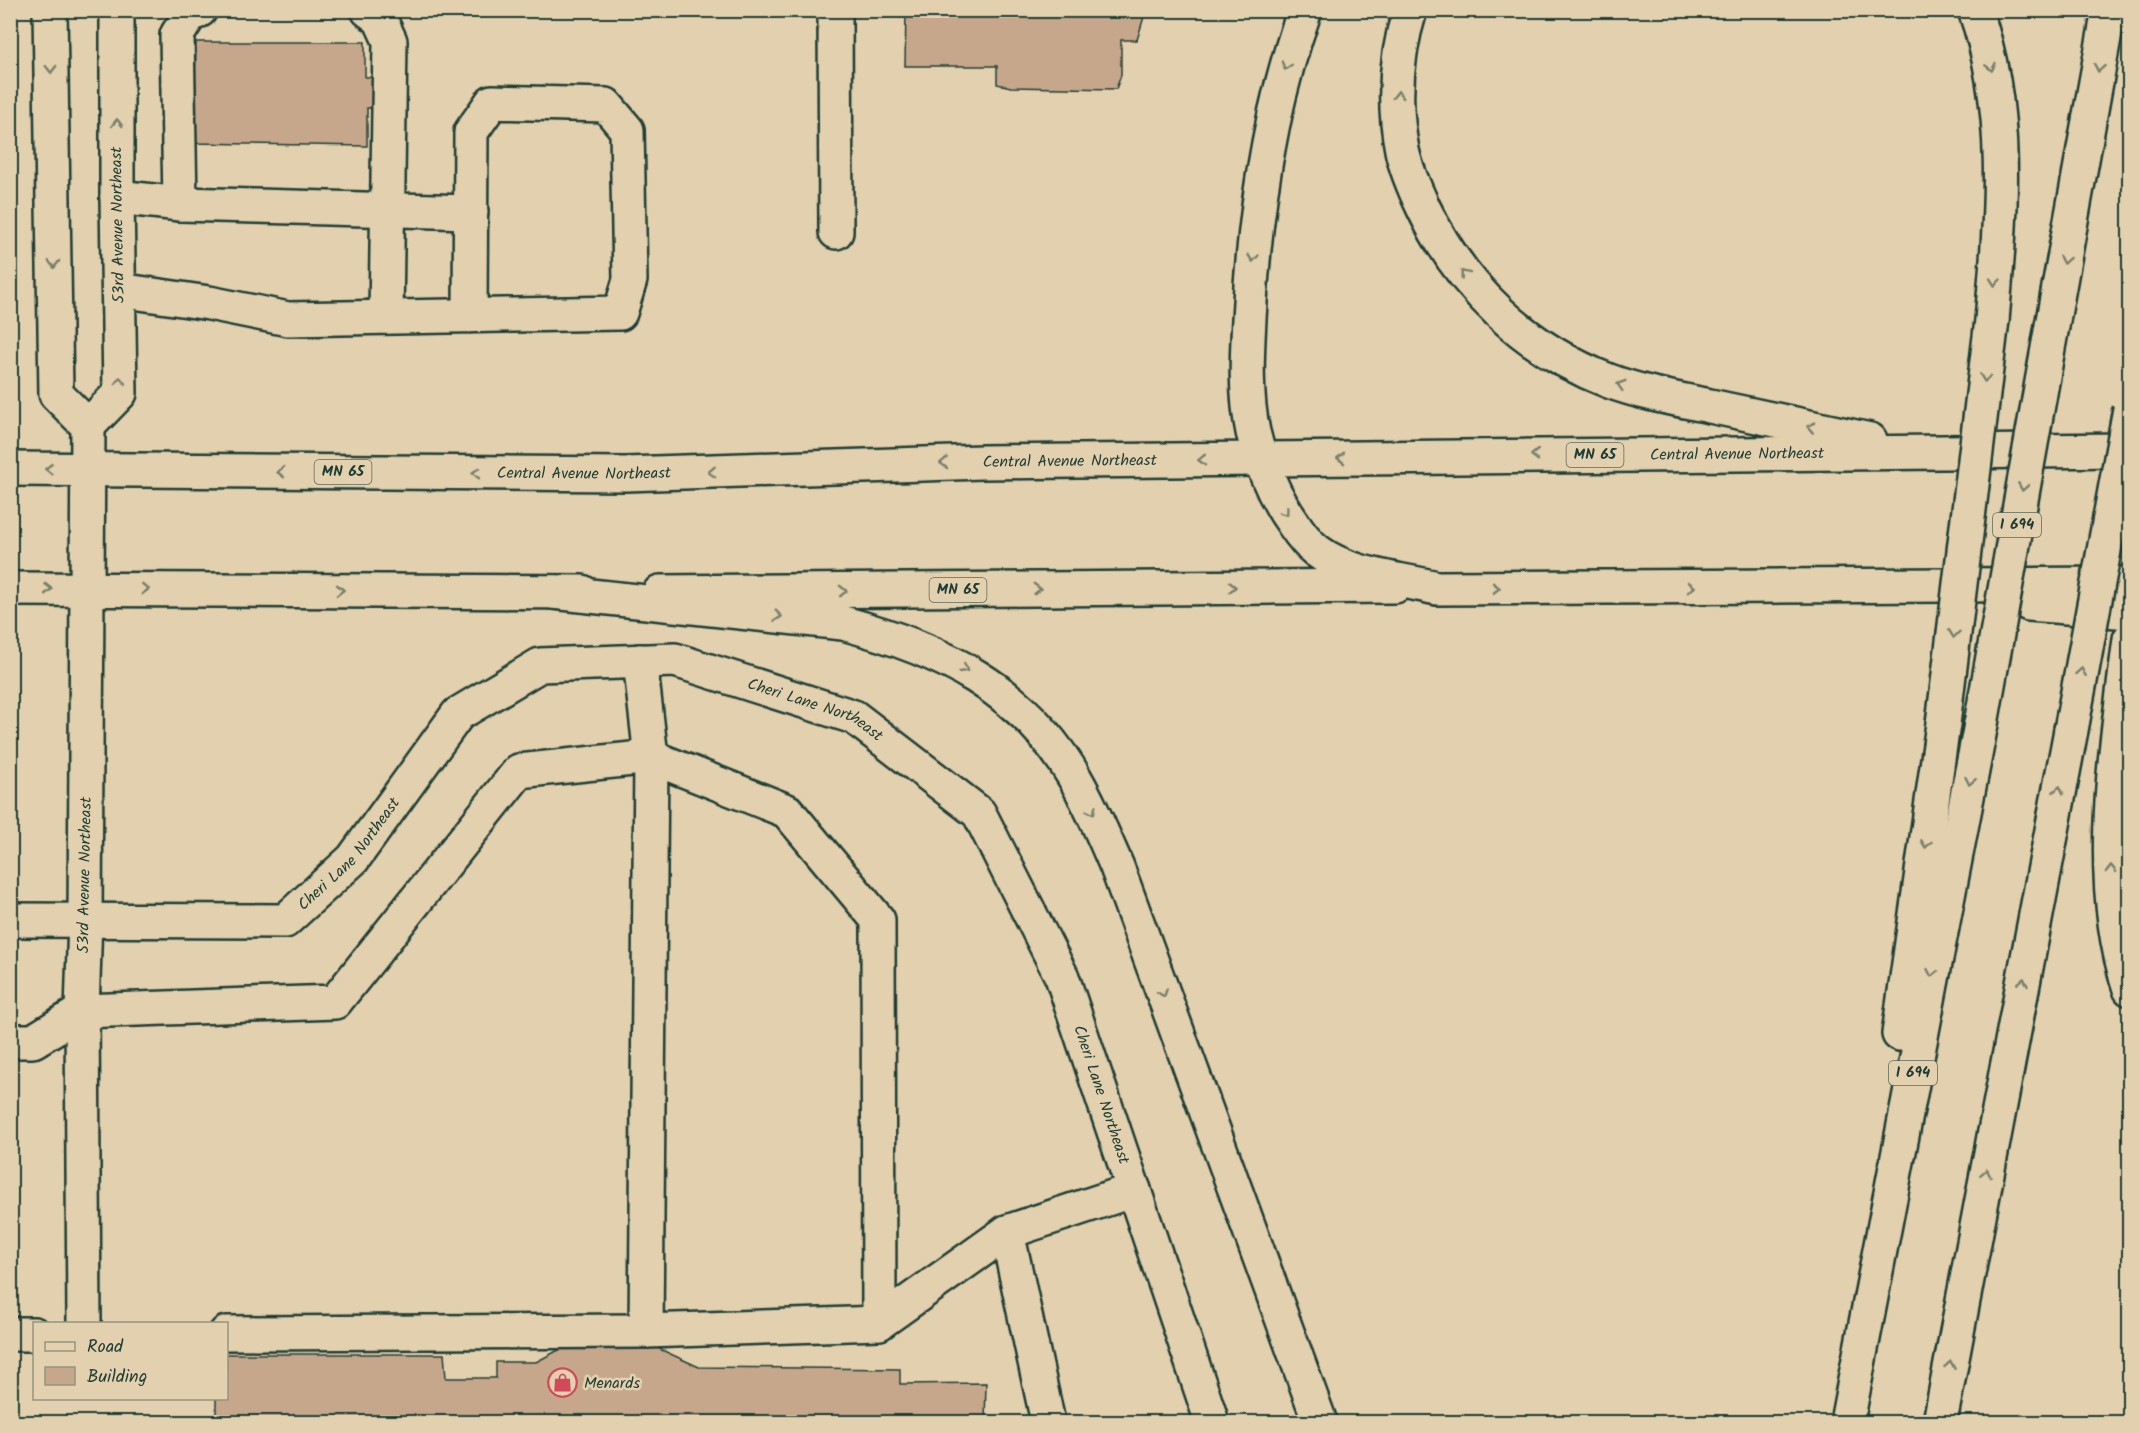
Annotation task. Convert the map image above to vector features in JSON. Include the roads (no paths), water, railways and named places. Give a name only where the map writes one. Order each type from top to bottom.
[{"type":"main road","points":[[50,10],[56,394],[88,426]]},
{"type":"main road","name":"53rd Avenue Northeast","points":[[84,1322],[82,1011],[85,919],[88,426],[120,393],[117,10]]},
{"type":"main road","points":[[180,204],[177,35],[189,16],[200,10]]},
{"type":"main road","points":[[368,10],[380,19],[390,41],[386,317]]},
{"type":"main road","points":[[835,10],[836,232]]},
{"type":"main road","points":[[1305,10],[1280,85],[1262,179],[1255,235],[1250,289],[1248,386],[1253,430],[1264,472],[1279,503],[1297,529],[1316,550],[1344,567],[1437,588]]},
{"type":"main road","points":[[1410,10],[1402,36],[1398,71],[1398,116],[1402,151],[1414,188],[1433,228],[1458,268],[1479,294],[1503,317],[1531,339],[1568,362],[1609,381],[1648,393],[1930,453]]},
{"type":"main road","points":[[1846,1422],[1943,724],[1992,320],[2002,179],[1997,104],[1992,73],[1975,10]]},
{"type":"main road","name":"I 694","points":[[1846,1422],[1981,724],[2109,10]]},
{"type":"main road","points":[[118,290],[209,303],[288,319],[620,314],[630,280],[627,130],[606,105],[492,102],[471,132],[470,316]]},
{"type":"main road","points":[[117,197],[180,204],[471,212]]},
{"type":"main road","points":[[1940,1422],[2130,409]]},
{"type":"main road","name":"Central Avenue Northeast","points":[[10,469],[626,474],[982,462],[2130,450]]},
{"type":"main road","name":"MN 65","points":[[10,589],[754,592],[1364,585],[1437,588],[2130,584]]},
{"type":"main road","points":[[1806,587],[2130,612]]},
{"type":"main road","points":[[553,592],[843,623],[918,646],[948,660],[1007,696],[1030,719],[1054,747],[1075,778],[1096,818],[1117,867],[1320,1422]]},
{"type":"main road","points":[[2130,639],[2117,737],[2110,868],[2115,921],[2124,972],[2130,989]]},
{"type":"main road","name":"Cheri Lane Northeast","points":[[10,920],[285,921],[353,859],[458,714],[540,665],[675,660],[854,717],[980,813],[1062,977],[1212,1422]]},
{"type":"main road","points":[[640,661],[651,757],[646,1331]]},
{"type":"main road","points":[[10,1041],[33,1041],[82,1011],[335,1002],[519,771],[651,757],[787,811],[878,920],[879,1323]]},
{"type":"main road","points":[[228,1333],[646,1331],[879,1323],[1007,1232],[1134,1190]]},
{"type":"main road","points":[[1007,1232],[1048,1422]]},
{"type":"main road","points":[[10,1334],[33,1334]]},
{"type":"place","name":"Menards","points":[[563,1383]]}]
